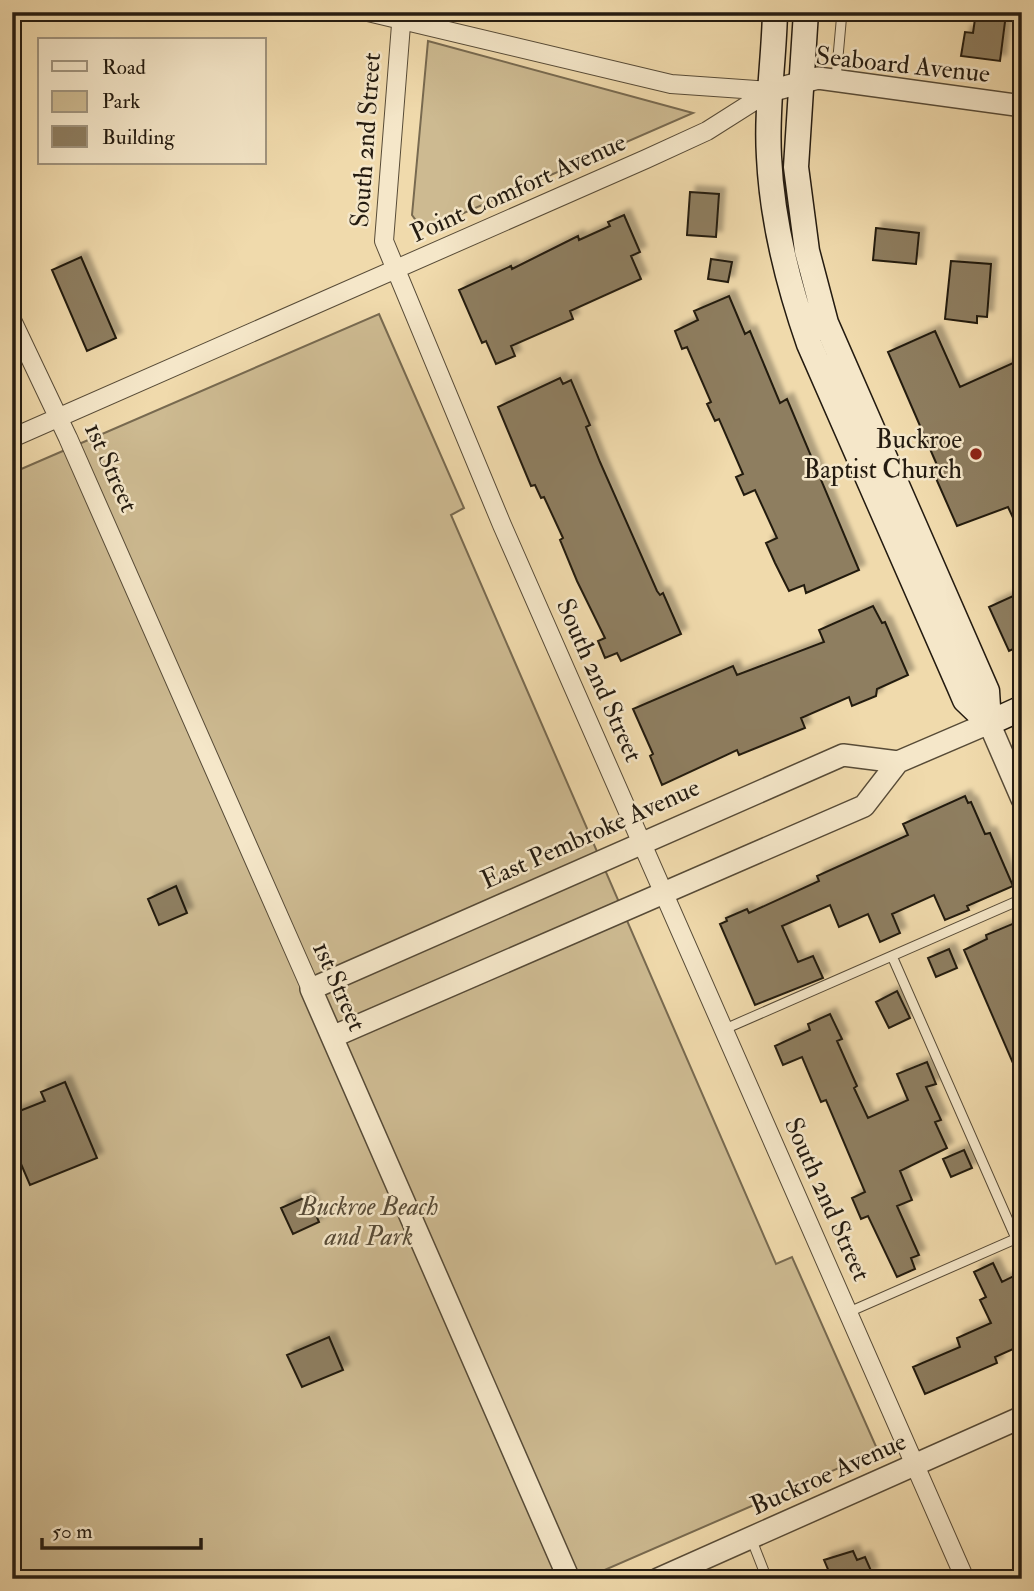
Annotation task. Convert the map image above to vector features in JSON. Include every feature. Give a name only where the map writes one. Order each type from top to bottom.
[{"type":"main road","points":[[775,12],[768,154],[772,196],[796,306],[809,344],[965,700],[989,723]]},
{"type":"main road","points":[[806,12],[796,138],[799,206],[807,251],[826,323],[987,691],[989,723]]},
{"type":"main road","points":[[989,723],[1022,708]]},
{"type":"street","name":"Seaboard Avenue","points":[[368,12],[401,16],[671,83],[770,91],[800,81],[836,79],[1022,106]]},
{"type":"street","name":"South 2nd Street","points":[[401,16],[384,241],[394,270],[965,1579]]},
{"type":"street","name":"Point Comfort Avenue","points":[[12,438],[707,131],[770,91]]},
{"type":"street","name":"1st Street","points":[[12,320],[59,417],[569,1579]]},
{"type":"street","points":[[332,1037],[864,806],[898,762],[989,723],[1022,799]]},
{"type":"street","name":"East Pembroke Avenue","points":[[311,989],[843,755],[898,762]]},
{"type":"street","name":"Buckroe Avenue","points":[[658,1579],[1022,1417]]},
{"type":"lane","points":[[836,79],[842,12]]},
{"type":"lane","points":[[725,1029],[1022,898]]},
{"type":"lane","points":[[892,956],[1019,1237],[1022,1252]]},
{"type":"lane","points":[[849,1312],[1019,1237]]},
{"type":"lane","points":[[751,1538],[767,1579]]},
{"type":"green space","points":[[428,41],[693,113],[434,226],[420,226],[412,215]]},
{"type":"green space","name":"Buckroe Beach and Park","points":[[379,314],[464,508],[451,515],[776,1264],[792,1257],[878,1451],[584,1579],[12,1579],[12,473]]},
{"type":"building","points":[[976,12],[1006,14],[1000,61],[961,56],[965,32],[973,33]]},
{"type":"building","points":[[690,192],[719,194],[716,237],[687,235]]},
{"type":"building","points":[[624,215],[640,252],[631,256],[641,279],[570,311],[573,319],[511,346],[515,356],[496,364],[486,341],[482,343],[459,290],[511,266],[512,269],[578,236],[579,240],[610,226],[608,222]]},
{"type":"building","points":[[876,228],[919,233],[916,264],[873,260]]},
{"type":"building","points":[[81,257],[116,338],[87,351],[52,270]]},
{"type":"building","points":[[711,259],[732,262],[728,282],[708,279]]},
{"type":"building","points":[[951,261],[991,264],[987,317],[977,316],[977,323],[945,319]]},
{"type":"building","points":[[729,296],[745,334],[750,331],[780,403],[787,399],[859,570],[806,593],[804,585],[789,591],[775,563],[766,543],[777,538],[755,490],[744,495],[736,477],[743,474],[719,419],[715,421],[707,404],[711,402],[687,347],[682,349],[675,331],[698,320],[694,311]]},
{"type":"building","points":[[935,331],[960,387],[1022,359],[1022,537],[1008,507],[957,526],[931,467],[937,465],[888,352]]},
{"type":"building","points":[[560,378],[563,384],[571,380],[590,425],[586,427],[600,462],[657,591],[660,595],[663,593],[681,634],[621,661],[617,653],[605,658],[598,641],[605,638],[577,581],[560,540],[563,538],[544,497],[541,498],[535,485],[531,486],[498,407]]},
{"type":"building","points":[[1022,592],[1022,645],[1009,651],[989,607]]},
{"type":"building","points":[[873,606],[882,623],[885,622],[908,675],[877,689],[876,696],[852,706],[849,697],[801,718],[805,728],[739,755],[737,750],[662,785],[650,756],[653,754],[633,709],[733,666],[737,675],[824,642],[819,630]]},
{"type":"building","points":[[965,796],[968,803],[971,802],[985,834],[990,833],[1013,886],[967,906],[969,910],[945,920],[934,895],[892,914],[900,933],[880,942],[868,914],[839,927],[830,905],[782,926],[798,962],[813,956],[823,978],[755,1005],[720,924],[727,921],[726,918],[747,909],[749,913],[819,881],[817,876],[908,835],[903,824]]},
{"type":"building","points":[[176,886],[187,913],[159,925],[148,899]]},
{"type":"building","points":[[1022,920],[1022,1084],[964,950],[987,939],[986,935]]},
{"type":"building","points":[[949,949],[957,968],[936,977],[928,958]]},
{"type":"building","points":[[897,991],[910,1018],[889,1028],[876,1002]]},
{"type":"building","points":[[830,1014],[842,1039],[837,1041],[857,1086],[854,1088],[868,1118],[908,1100],[897,1074],[927,1062],[936,1084],[926,1087],[941,1120],[935,1122],[947,1148],[900,1171],[912,1200],[897,1206],[919,1255],[911,1258],[915,1269],[897,1277],[868,1216],[861,1219],[852,1198],[865,1192],[826,1100],[821,1102],[802,1057],[783,1065],[775,1046],[810,1030],[808,1024]]},
{"type":"building","points":[[65,1082],[97,1158],[30,1185],[12,1143],[12,1114],[45,1101],[41,1092]]},
{"type":"building","points":[[964,1150],[972,1168],[951,1177],[943,1159]]},
{"type":"building","points":[[308,1196],[319,1222],[293,1234],[281,1208]]},
{"type":"building","points":[[993,1263],[1002,1282],[1022,1272],[1022,1345],[995,1357],[997,1363],[925,1394],[913,1367],[960,1347],[957,1338],[991,1323],[980,1300],[986,1297],[974,1272]]},
{"type":"building","points":[[329,1337],[343,1370],[302,1387],[287,1355]]},
{"type":"building","points":[[853,1551],[857,1560],[865,1557],[872,1573],[860,1579],[832,1579],[824,1560]]},
{"type":"place","name":"Buckroe Baptist Church","points":[[976,454]]}]
